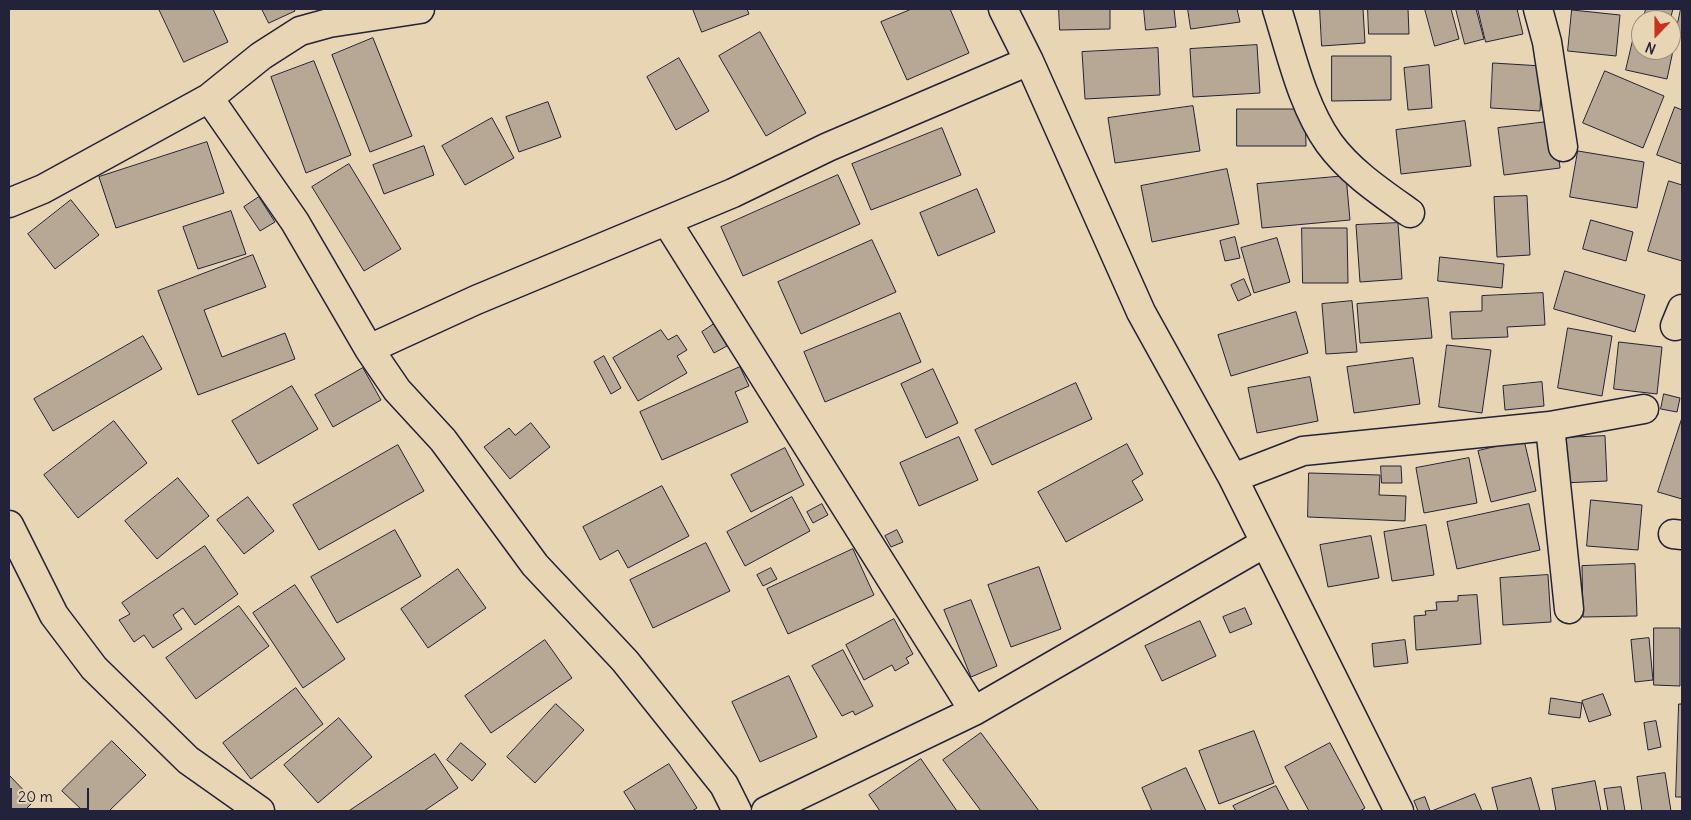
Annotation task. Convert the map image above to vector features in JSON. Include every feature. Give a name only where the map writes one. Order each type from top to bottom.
[{"type":"street","points":[[9,203],[43,189],[209,98],[261,56],[300,31],[329,23],[420,9]]},
{"type":"street","points":[[1003,9],[1029,61],[1141,312],[1233,478],[1400,811]]},
{"type":"street","points":[[1277,9],[1315,121],[1330,145],[1375,188],[1410,213]]},
{"type":"street","points":[[1538,9],[1547,42],[1563,148]]},
{"type":"street","points":[[373,354],[476,300],[667,222],[733,193],[828,147],[1029,61]]},
{"type":"street","points":[[209,98],[295,222],[373,354],[397,390],[443,440],[535,565],[625,661],[724,785],[737,811]]},
{"type":"street","points":[[667,222],[974,711]]},
{"type":"street","points":[[1233,478],[1303,451],[1550,426],[1644,409]]},
{"type":"street","points":[[1550,426],[1569,609]]},
{"type":"street","points":[[9,525],[54,615],[94,668],[188,760],[260,811]]},
{"type":"street","points":[[766,811],[974,711],[1265,543]]},
{"type":"building","points":[[159,9],[213,9],[228,42],[184,62]]},
{"type":"building","points":[[262,9],[294,9],[295,11],[269,23]]},
{"type":"building","points":[[693,9],[747,9],[749,14],[702,32]]},
{"type":"building","points":[[912,9],[950,9],[969,53],[907,80],[881,22]]},
{"type":"building","points":[[1059,9],[1110,9],[1110,29],[1060,30]]},
{"type":"building","points":[[1144,9],[1174,9],[1176,27],[1146,30]]},
{"type":"building","points":[[1188,9],[1237,9],[1240,22],[1191,29]]},
{"type":"building","points":[[1320,9],[1363,9],[1365,43],[1322,46]]},
{"type":"building","points":[[1368,9],[1408,9],[1409,34],[1369,34]]},
{"type":"building","points":[[1425,9],[1451,9],[1459,39],[1435,46]]},
{"type":"building","points":[[1456,9],[1476,9],[1484,39],[1465,44]]},
{"type":"building","points":[[1478,9],[1517,9],[1523,34],[1486,42]]},
{"type":"building","points":[[1646,9],[1673,9],[1673,10]]},
{"type":"building","points":[[1682,9],[1682,33],[1681,33]]},
{"type":"building","points":[[1572,10],[1620,15],[1616,56],[1568,51]]},
{"type":"building","points":[[760,32],[806,113],[766,136],[719,56]]},
{"type":"building","points":[[373,38],[412,136],[370,152],[332,55]]},
{"type":"building","points":[[1257,45],[1260,93],[1193,97],[1190,49]]},
{"type":"building","points":[[1158,48],[1160,95],[1085,99],[1082,52]]},
{"type":"building","points":[[1631,49],[1631,60],[1671,60],[1667,79],[1626,70]]},
{"type":"building","points":[[1332,56],[1391,56],[1391,100],[1332,101]]},
{"type":"building","points":[[679,58],[709,111],[676,130],[647,77]]},
{"type":"building","points":[[314,61],[351,155],[306,173],[271,77]]},
{"type":"building","points":[[1493,63],[1542,66],[1540,111],[1491,108]]},
{"type":"building","points":[[1429,65],[1432,108],[1408,110],[1404,68]]},
{"type":"building","points":[[1605,71],[1664,96],[1643,148],[1583,123]]},
{"type":"building","points":[[548,102],[561,137],[519,152],[506,117]]},
{"type":"building","points":[[1193,106],[1200,151],[1115,163],[1108,118]]},
{"type":"building","points":[[1675,107],[1682,110],[1682,164],[1657,155]]},
{"type":"building","points":[[1237,109],[1305,109],[1306,146],[1237,146]]},
{"type":"building","points":[[492,118],[514,158],[465,185],[442,146]]},
{"type":"building","points":[[1465,121],[1471,166],[1401,174],[1396,130]]},
{"type":"building","points":[[1555,121],[1560,168],[1504,175],[1498,128]]},
{"type":"building","points":[[942,128],[961,175],[871,210],[852,164]]},
{"type":"building","points":[[207,142],[224,193],[116,228],[99,177]]},
{"type":"building","points":[[424,146],[434,175],[384,194],[373,165]]},
{"type":"building","points":[[1578,151],[1644,162],[1637,208],[1570,197]]},
{"type":"building","points":[[349,164],[401,249],[364,271],[312,187]]},
{"type":"building","points":[[1227,169],[1239,224],[1152,242],[1141,186]]},
{"type":"building","points":[[838,175],[860,224],[743,276],[721,227]]},
{"type":"building","points":[[1346,176],[1350,220],[1262,228],[1257,184]]},
{"type":"building","points":[[1669,181],[1682,185],[1682,261],[1648,251]]},
{"type":"building","points":[[977,189],[995,232],[938,256],[920,213]]},
{"type":"building","points":[[1527,196],[1530,255],[1497,257],[1494,197]]},
{"type":"building","points":[[259,197],[275,222],[260,231],[244,207]]},
{"type":"building","points":[[71,200],[99,235],[55,269],[28,234]]},
{"type":"building","points":[[231,211],[246,254],[198,269],[183,227]]},
{"type":"building","points":[[1591,220],[1633,232],[1626,261],[1583,249]]},
{"type":"building","points":[[1398,223],[1402,279],[1360,282],[1356,225]]},
{"type":"building","points":[[1302,228],[1347,228],[1348,283],[1303,283]]},
{"type":"building","points":[[1235,237],[1240,258],[1225,261],[1220,241]]},
{"type":"building","points":[[1277,238],[1290,282],[1254,293],[1241,248]]},
{"type":"building","points":[[872,240],[896,292],[801,334],[778,282]]},
{"type":"building","points":[[253,255],[266,287],[204,310],[222,357],[285,333],[295,359],[198,395],[158,291]]},
{"type":"building","points":[[1440,257],[1504,264],[1502,288],[1438,281]]},
{"type":"building","points":[[1565,271],[1645,295],[1635,332],[1554,309]]},
{"type":"building","points":[[1244,279],[1251,295],[1238,301],[1231,285]]},
{"type":"building","points":[[1543,293],[1545,325],[1507,327],[1508,337],[1452,339],[1450,312],[1482,311],[1482,296]]},
{"type":"building","points":[[1428,298],[1432,338],[1360,343],[1357,304]]},
{"type":"building","points":[[1352,301],[1357,352],[1326,354],[1322,304]]},
{"type":"building","points":[[1296,312],[1308,353],[1231,376],[1218,335]]},
{"type":"building","points":[[900,313],[921,362],[825,402],[804,352]]},
{"type":"building","points":[[714,324],[727,346],[714,353],[702,332]]},
{"type":"building","points":[[1568,328],[1612,336],[1602,396],[1558,388]]},
{"type":"building","points":[[661,330],[668,340],[677,335],[687,350],[677,356],[687,373],[638,401],[613,358]]},
{"type":"building","points":[[143,336],[162,369],[53,431],[34,399]]},
{"type":"building","points":[[1619,342],[1662,347],[1657,394],[1614,389]]},
{"type":"building","points":[[1447,345],[1491,350],[1482,413],[1439,407]]},
{"type":"building","points":[[604,356],[621,388],[611,394],[594,362]]},
{"type":"building","points":[[1413,358],[1420,404],[1354,413],[1347,367]]},
{"type":"building","points":[[740,367],[749,386],[735,392],[748,422],[662,460],[640,412]]},
{"type":"building","points":[[363,368],[381,400],[333,427],[315,395]]},
{"type":"building","points":[[933,369],[958,423],[926,438],[901,384]]},
{"type":"building","points":[[1310,377],[1318,421],[1257,433],[1248,388]]},
{"type":"building","points":[[1542,382],[1544,406],[1505,410],[1503,386]]},
{"type":"building","points":[[1076,383],[1092,419],[992,465],[975,430]]},
{"type":"building","points":[[292,386],[318,429],[258,464],[232,421]]},
{"type":"building","points":[[1664,394],[1680,398],[1677,412],[1661,409]]},
{"type":"building","points":[[1682,418],[1682,499],[1658,492]]},
{"type":"building","points":[[114,421],[147,463],[78,518],[44,475]]},
{"type":"building","points":[[531,423],[550,447],[510,479],[484,447],[509,428],[515,435]]},
{"type":"building","points":[[1605,436],[1607,481],[1563,483],[1561,438]]},
{"type":"building","points":[[959,437],[978,480],[919,506],[900,463]]},
{"type":"building","points":[[1524,440],[1536,491],[1491,502],[1478,451]]},
{"type":"building","points":[[1127,444],[1143,474],[1132,481],[1143,500],[1066,542],[1038,492]]},
{"type":"building","points":[[398,445],[424,491],[319,550],[293,505]]},
{"type":"building","points":[[785,448],[804,485],[751,512],[731,475]]},
{"type":"building","points":[[1469,458],[1477,503],[1424,513],[1416,468]]},
{"type":"building","points":[[1381,466],[1401,466],[1402,483],[1382,483]]},
{"type":"building","points":[[1309,473],[1380,475],[1379,495],[1406,496],[1405,521],[1308,517]]},
{"type":"building","points":[[178,478],[209,516],[157,559],[125,521]]},
{"type":"building","points":[[662,486],[689,536],[628,568],[618,550],[600,560],[583,527]]},
{"type":"building","points":[[248,497],[274,531],[244,554],[217,520]]},
{"type":"building","points":[[792,497],[810,531],[745,566],[727,532]]},
{"type":"building","points":[[1591,500],[1642,505],[1638,550],[1587,546]]},
{"type":"building","points":[[822,504],[828,515],[813,523],[807,512]]},
{"type":"building","points":[[1529,504],[1540,550],[1457,569],[1447,522]]},
{"type":"building","points":[[1426,525],[1434,575],[1392,581],[1384,532]]},
{"type":"building","points":[[395,530],[421,576],[337,623],[311,577]]},
{"type":"building","points":[[897,530],[903,542],[891,547],[885,536]]},
{"type":"building","points":[[1371,536],[1379,578],[1328,587],[1320,545]]},
{"type":"building","points":[[706,543],[730,591],[653,628],[630,580]]},
{"type":"building","points":[[205,546],[238,594],[195,625],[183,608],[173,615],[182,629],[153,648],[144,635],[134,642],[119,620],[130,614],[122,603]]},
{"type":"building","points":[[853,549],[874,595],[788,634],[767,589]]},
{"type":"building","points":[[1635,564],[1637,616],[1583,617],[1582,566]]},
{"type":"building","points":[[1039,567],[1061,629],[1011,647],[988,585]]},
{"type":"building","points":[[771,568],[777,579],[763,586],[757,575]]},
{"type":"building","points":[[458,569],[486,608],[428,648],[401,609]]},
{"type":"building","points":[[1548,575],[1551,622],[1503,625],[1500,578]]},
{"type":"building","points":[[295,585],[345,659],[303,688],[253,613]]},
{"type":"building","points":[[1477,595],[1481,644],[1416,650],[1414,616],[1426,615],[1425,611],[1437,610],[1436,602],[1458,601],[1458,596]]},
{"type":"building","points":[[971,600],[997,666],[971,677],[944,610]]},
{"type":"building","points":[[239,606],[269,646],[196,699],[166,658]]},
{"type":"building","points":[[1245,608],[1252,624],[1230,633],[1223,617]]},
{"type":"building","points":[[894,619],[913,654],[906,658],[909,663],[895,671],[892,665],[864,680],[846,645]]},
{"type":"building","points":[[1200,621],[1216,656],[1162,681],[1145,646]]},
{"type":"building","points":[[1654,628],[1680,628],[1680,686],[1654,685]]},
{"type":"building","points":[[1649,638],[1653,680],[1635,682],[1631,640]]},
{"type":"building","points":[[545,640],[572,678],[491,733],[465,696]]},
{"type":"building","points":[[1405,640],[1408,663],[1374,667],[1372,644]]},
{"type":"building","points":[[843,650],[873,706],[855,715],[853,711],[842,716],[812,666]]},
{"type":"building","points":[[789,676],[817,737],[760,762],[732,702]]},
{"type":"building","points":[[296,688],[323,724],[251,779],[223,743]]},
{"type":"building","points":[[1603,694],[1611,715],[1589,722],[1582,701]]},
{"type":"building","points":[[1551,698],[1582,703],[1580,718],[1549,714]]},
{"type":"building","points":[[556,704],[584,730],[535,783],[507,757]]},
{"type":"building","points":[[1679,704],[1682,704],[1682,797],[1676,797]]},
{"type":"building","points":[[339,718],[372,757],[318,803],[284,765]]},
{"type":"building","points":[[1656,721],[1661,747],[1648,750],[1644,723]]},
{"type":"building","points":[[1254,731],[1274,783],[1219,804],[1199,751]]},
{"type":"building","points":[[981,733],[1039,811],[981,811],[943,760]]},
{"type":"building","points":[[112,741],[146,775],[109,811],[83,811],[62,791]]},
{"type":"building","points":[[461,743],[486,764],[472,781],[447,760]]},
{"type":"building","points":[[1330,743],[1365,808],[1360,811],[1309,811],[1285,767]]},
{"type":"building","points":[[435,754],[458,788],[424,811],[349,811]]},
{"type":"building","points":[[921,759],[957,811],[880,811],[869,795]]},
{"type":"building","points":[[669,764],[697,808],[692,811],[636,811],[624,792]]},
{"type":"building","points":[[1186,768],[1206,811],[1152,811],[1142,788]]},
{"type":"building","points":[[1665,773],[1671,811],[1642,811],[1637,777]]},
{"type":"building","points":[[9,775],[34,801],[24,811],[12,811],[9,808]]},
{"type":"building","points":[[1531,778],[1540,811],[1498,811],[1492,788]]},
{"type":"building","points":[[1595,781],[1601,811],[1556,811],[1552,789]]},
{"type":"building","points":[[1276,786],[1289,811],[1236,811],[1233,806]]},
{"type":"building","points":[[1621,787],[1625,811],[1608,811],[1604,789]]},
{"type":"building","points":[[1475,794],[1482,811],[1432,811]]},
{"type":"building","points":[[1425,797],[1430,811],[1418,811],[1414,801]]}]
